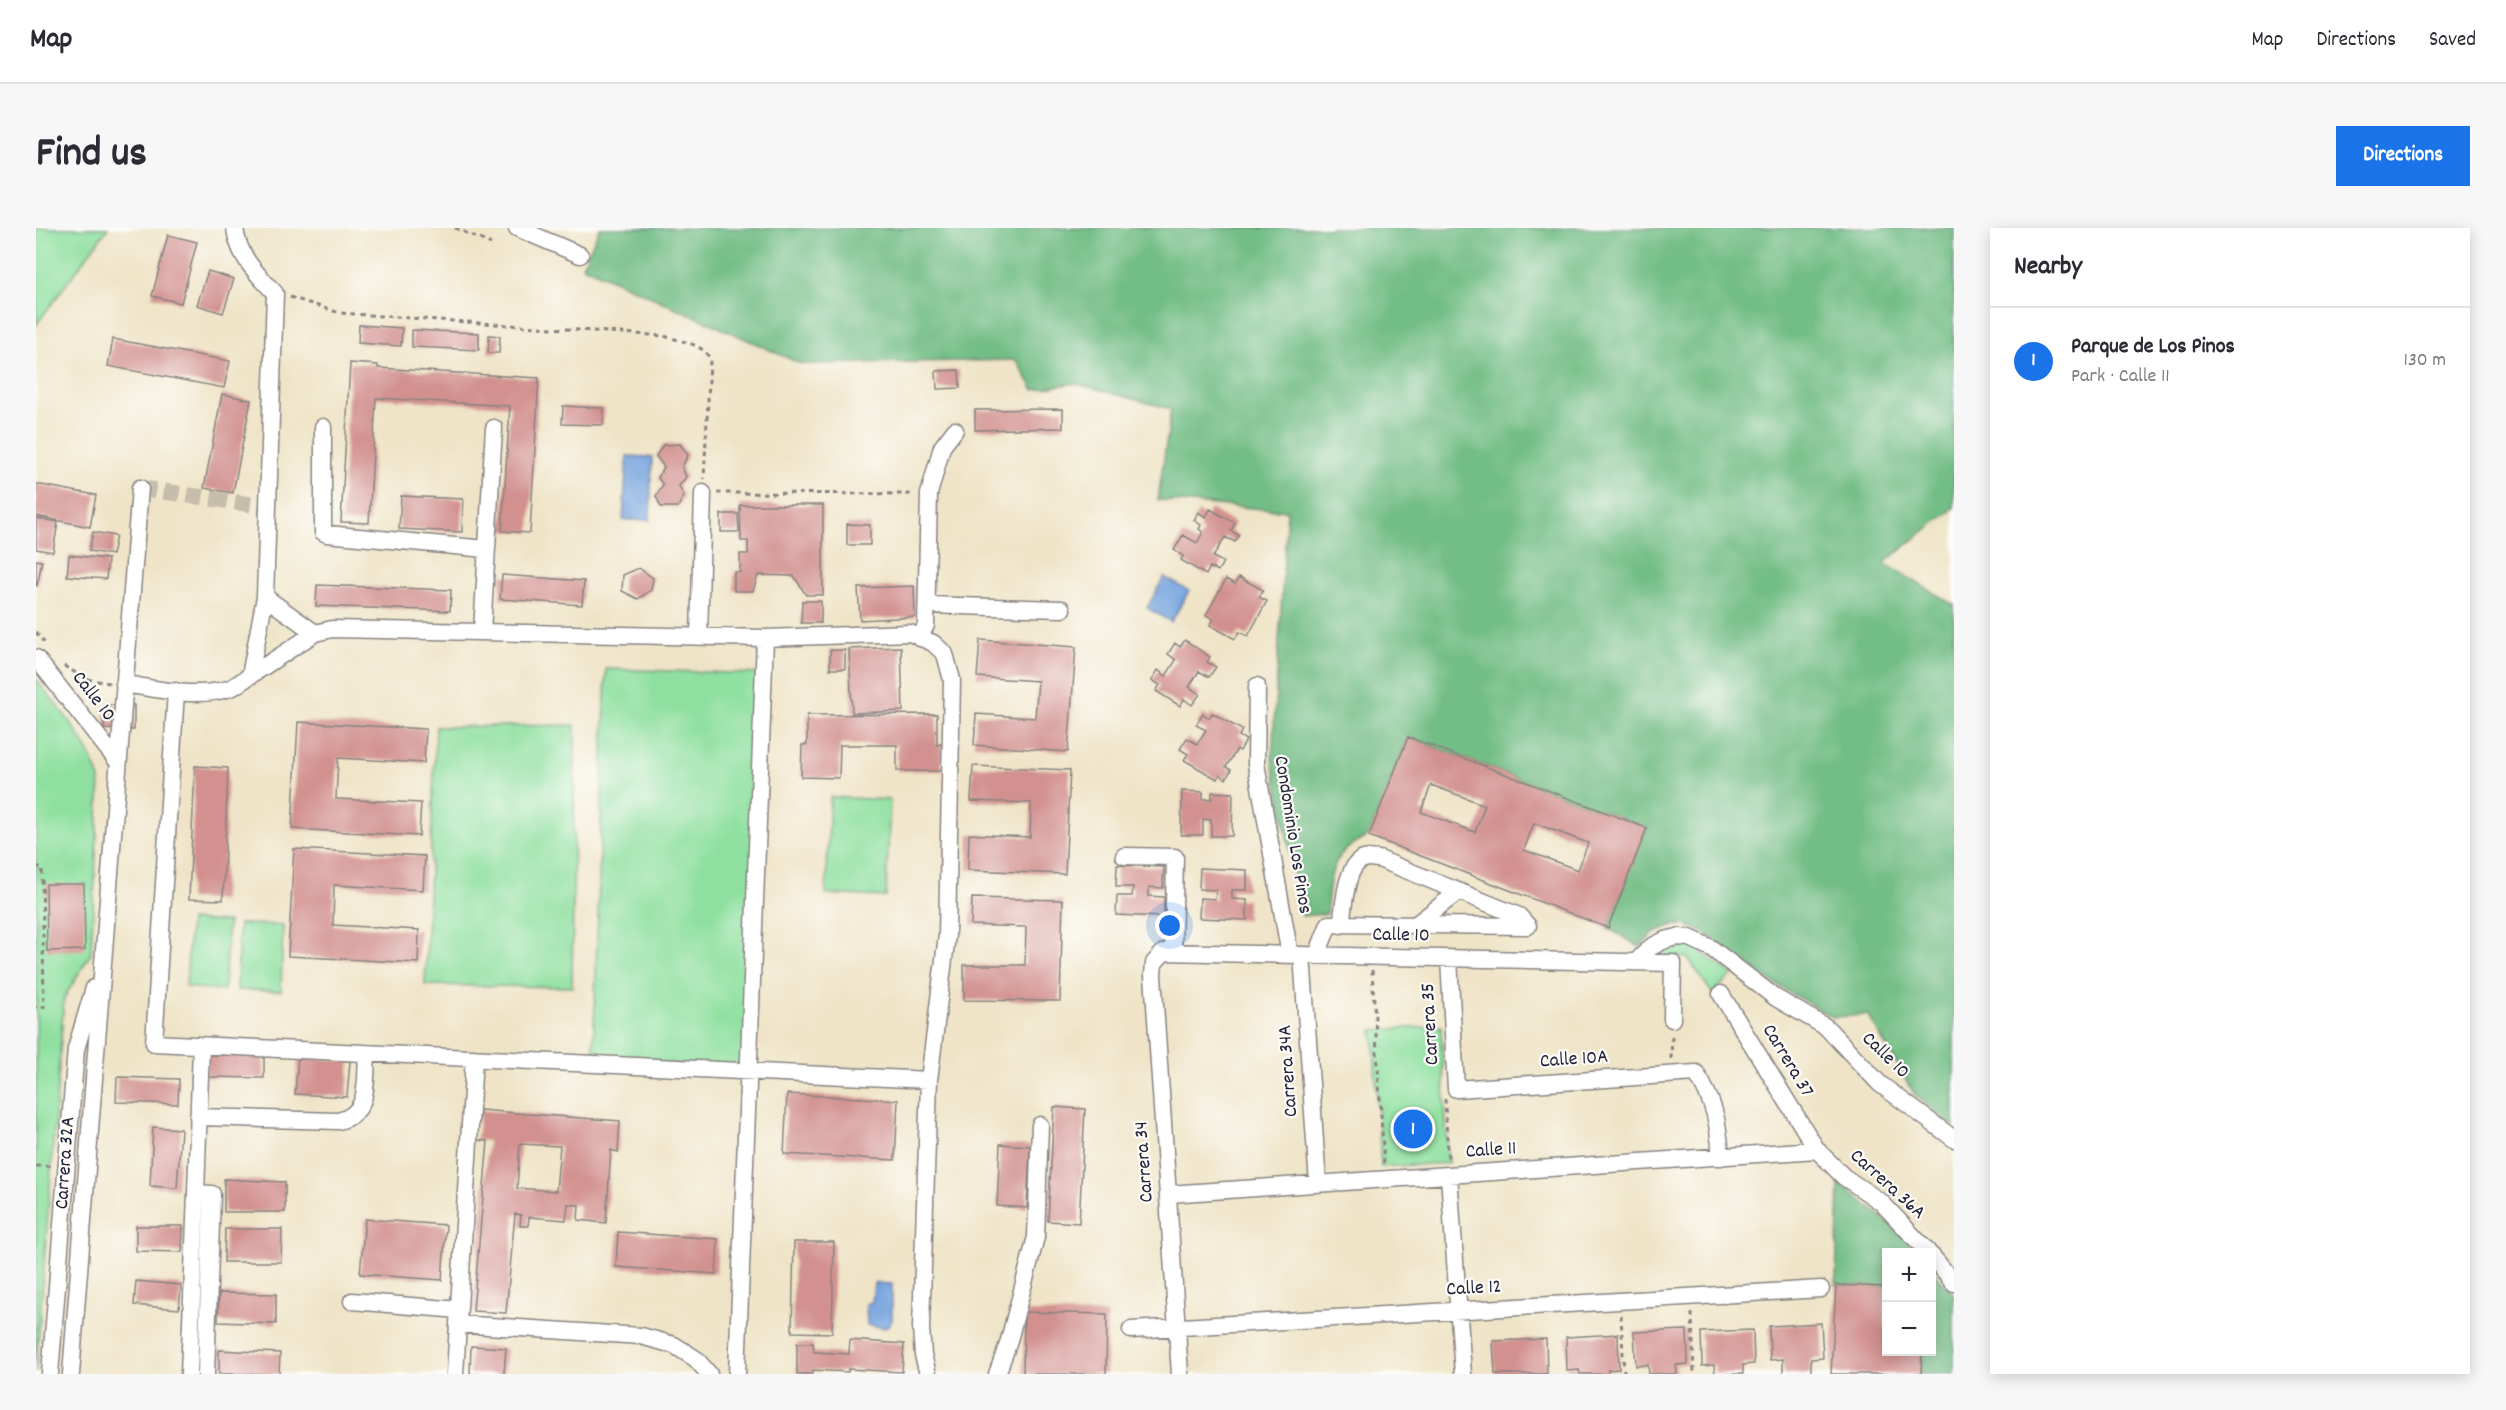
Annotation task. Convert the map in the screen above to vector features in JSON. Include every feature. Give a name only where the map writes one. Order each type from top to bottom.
[{"type":"street","points":[[236,228],[241,252],[251,268],[275,293],[265,597],[250,676]]},
{"type":"street","points":[[517,228],[580,255]]},
{"type":"street","points":[[323,427],[323,532],[486,549]]},
{"type":"street","points":[[482,632],[494,428]]},
{"type":"street","points":[[920,638],[926,625],[929,494],[942,447],[955,430]]},
{"type":"street","name":"Carrera 32A","points":[[71,1374],[140,488]]},
{"type":"street","points":[[699,637],[703,493]]},
{"type":"street","points":[[265,597],[315,633]]},
{"type":"street","points":[[927,606],[1062,609]]},
{"type":"street","points":[[124,684],[176,691],[219,692],[250,676],[315,633],[332,629],[765,638],[910,633],[933,643],[945,654],[952,680],[947,935],[929,1080],[921,1328],[923,1355],[928,1374]]},
{"type":"street","points":[[737,1374],[765,638]]},
{"type":"street","name":"Calle 10","points":[[43,654],[118,762]]},
{"type":"street","name":"Condominio Los Pinos","points":[[1257,686],[1256,764],[1303,955]]},
{"type":"street","points":[[176,691],[154,1043],[929,1080]]},
{"type":"street","points":[[1124,856],[1175,857],[1168,952]]},
{"type":"street","points":[[1303,955],[1329,924],[1341,925],[1528,926],[1519,916],[1378,859],[1365,858],[1357,862],[1350,872],[1341,925]]},
{"type":"street","points":[[1415,925],[1458,892]]},
{"type":"street","name":"Calle 10","points":[[1636,962],[1652,947],[1665,940],[1678,937],[1690,938],[1711,948],[1776,998],[1826,1027],[1880,1084],[1954,1138]]},
{"type":"street","name":"Calle 10","points":[[1168,952],[1673,963],[1672,1018]]},
{"type":"street","name":"Carrera 34","points":[[1168,952],[1154,963],[1153,975],[1180,1374]]},
{"type":"street","name":"Carrera 34A","points":[[1303,955],[1318,1184]]},
{"type":"street","name":"Carrera 32A","points":[[50,1374],[76,1049],[103,956]]},
{"type":"street","name":"Carrera 35","points":[[1449,958],[1455,1089]]},
{"type":"street","name":"Carrera 37","points":[[1721,994],[1816,1150]]},
{"type":"street","points":[[189,1374],[201,1046]]},
{"type":"street","points":[[198,1117],[338,1121],[347,1119],[362,1106],[365,1097],[367,1053]]},
{"type":"street","points":[[455,1374],[474,1058]]},
{"type":"street","name":"Calle 10A","points":[[1455,1089],[1696,1072],[1715,1107],[1719,1125],[1721,1157]]},
{"type":"street","points":[[997,1374],[1008,1344],[1036,1237],[1040,1125]]},
{"type":"street","name":"Calle 11","points":[[1168,1194],[1816,1150]]},
{"type":"street","name":"Carrera 36A","points":[[1816,1150],[1845,1177],[1881,1202],[1924,1248]]},
{"type":"street","points":[[1449,1175],[1463,1374]]},
{"type":"street","points":[[196,1193],[212,1194],[206,1374]]},
{"type":"street","points":[[1936,1260],[1951,1276]]},
{"type":"street","name":"Calle 12","points":[[1131,1330],[1821,1289]]},
{"type":"street","points":[[352,1301],[459,1317],[641,1336],[674,1345],[696,1359],[709,1374]]},
{"type":"path","points":[[455,228],[491,244]]},
{"type":"path","points":[[275,293],[340,313],[664,336],[696,346],[707,353],[710,361],[703,493],[929,494]]},
{"type":"path","points":[[36,632],[43,654]]},
{"type":"path","points":[[57,658],[64,667],[86,679],[124,684]]},
{"type":"path","points":[[36,867],[42,867],[44,1007],[36,1007]]},
{"type":"path","points":[[1371,957],[1385,1179]]},
{"type":"path","points":[[1671,1074],[1672,1018]]},
{"type":"path","points":[[1449,1175],[1445,1095],[1455,1089]]},
{"type":"path","points":[[36,1166],[52,1166]]},
{"type":"path","points":[[1691,1297],[1695,1374]]},
{"type":"path","points":[[1620,1301],[1624,1374]]},
{"type":"green space","points":[[36,228],[108,228],[36,325]]},
{"type":"green space","points":[[600,228],[1954,228],[1954,508],[1884,563],[1954,605],[1954,1127],[1915,1095],[1868,1015],[1832,1017],[1767,979],[1703,932],[1686,925],[1673,925],[1654,932],[1640,947],[1608,928],[1647,828],[1408,737],[1369,836],[1346,850],[1334,867],[1326,914],[1302,916],[1272,758],[1287,511],[1158,500],[1171,409],[1074,383],[1034,390],[1016,360],[801,364],[582,266]]},
{"type":"green space","points":[[606,669],[764,674],[751,1066],[593,1061]]},
{"type":"green space","points":[[36,679],[81,739],[100,779],[91,953],[64,998],[36,1373]]},
{"type":"green space","points":[[575,725],[572,987],[425,985],[436,727]]},
{"type":"green space","points":[[830,797],[890,800],[886,897],[826,894]]},
{"type":"green space","points":[[190,920],[228,922],[224,990],[186,987]]},
{"type":"green space","points":[[239,924],[283,925],[281,991],[237,990]]},
{"type":"green space","points":[[1671,945],[1693,946],[1732,975],[1712,993],[1688,958],[1658,956]]},
{"type":"green space","points":[[1441,1026],[1448,1163],[1381,1167],[1373,1030]]},
{"type":"green space","points":[[1839,1182],[1895,1228],[1913,1248],[1882,1248],[1882,1287],[1836,1285]]},
{"type":"green space","points":[[1936,1274],[1954,1295],[1954,1374],[1921,1374],[1922,1356],[1936,1356]]},
{"type":"water","points":[[627,456],[652,457],[650,520],[623,520]]},
{"type":"water","points":[[1164,577],[1189,591],[1171,622],[1147,608]]},
{"type":"water","points":[[874,1283],[892,1284],[892,1321],[885,1328],[867,1325],[866,1304],[872,1302]]},
{"type":"building","points":[[168,235],[197,242],[181,303],[152,296]]},
{"type":"building","points":[[208,271],[234,279],[223,313],[197,305]]},
{"type":"building","points":[[359,325],[402,328],[401,346],[358,343]]},
{"type":"building","points":[[412,330],[479,333],[479,350],[412,347]]},
{"type":"building","points":[[489,335],[500,336],[499,353],[488,353]]},
{"type":"building","points":[[113,339],[230,361],[224,388],[108,366]]},
{"type":"building","points":[[350,363],[378,365],[378,368],[539,378],[530,533],[502,531],[510,406],[376,398],[369,523],[341,522]]},
{"type":"building","points":[[959,370],[960,388],[937,389],[936,371]]},
{"type":"building","points":[[222,394],[251,400],[233,493],[204,488]]},
{"type":"building","points":[[563,406],[604,408],[603,425],[562,424]]},
{"type":"building","points":[[1063,409],[1063,428],[975,430],[975,410]]},
{"type":"building","points":[[680,444],[688,455],[682,467],[686,477],[679,486],[684,496],[678,507],[661,507],[656,496],[663,485],[658,478],[664,467],[656,456],[663,445]]},
{"type":"building","points":[[36,484],[96,495],[90,527],[36,516]]},
{"type":"building","points":[[401,496],[463,499],[462,532],[399,529]]},
{"type":"building","points":[[740,505],[823,505],[823,595],[806,595],[794,576],[758,575],[753,591],[734,591],[734,572],[740,572],[740,554],[748,554],[748,541],[741,541]]},
{"type":"building","points":[[1210,509],[1235,523],[1231,531],[1239,535],[1235,542],[1225,537],[1213,557],[1223,562],[1218,571],[1210,567],[1206,575],[1181,560],[1183,556],[1174,550],[1183,535],[1197,543],[1203,532],[1199,529],[1201,525],[1194,520],[1198,512],[1206,517]]},
{"type":"building","points":[[721,514],[738,514],[739,532],[721,532]]},
{"type":"building","points":[[36,518],[58,522],[53,552],[36,549]]},
{"type":"building","points":[[847,524],[870,525],[870,545],[847,545]]},
{"type":"building","points":[[93,532],[116,536],[112,555],[89,551]]},
{"type":"building","points":[[69,555],[108,559],[106,579],[67,576]]},
{"type":"building","points":[[36,560],[42,561],[37,586],[36,586]]},
{"type":"building","points":[[639,568],[653,578],[651,590],[638,599],[622,591],[623,575]]},
{"type":"building","points":[[502,575],[584,581],[582,605],[500,599]]},
{"type":"building","points":[[1239,577],[1263,590],[1259,597],[1267,601],[1248,636],[1239,632],[1235,639],[1210,625],[1214,619],[1206,615],[1226,579],[1235,584]]},
{"type":"building","points":[[317,585],[451,590],[450,611],[316,606]]},
{"type":"building","points":[[914,586],[915,617],[860,620],[858,588]]},
{"type":"building","points":[[802,601],[821,601],[821,623],[801,623]]},
{"type":"building","points":[[980,640],[1076,647],[1068,752],[974,745],[976,714],[1035,718],[1038,681],[977,677]]},
{"type":"building","points":[[1185,640],[1210,657],[1207,662],[1216,667],[1209,677],[1199,671],[1189,687],[1200,694],[1192,705],[1184,699],[1180,706],[1156,691],[1160,685],[1152,680],[1158,670],[1166,676],[1176,660],[1168,654],[1175,643],[1180,647]]},
{"type":"building","points":[[901,647],[903,711],[852,713],[849,649]]},
{"type":"building","points":[[830,650],[845,650],[845,669],[830,669]]},
{"type":"building","points":[[105,705],[134,705],[134,730],[104,729]]},
{"type":"building","points":[[1212,713],[1242,730],[1239,736],[1246,740],[1240,751],[1237,749],[1226,767],[1231,770],[1226,779],[1220,775],[1217,779],[1184,760],[1188,754],[1180,749],[1187,738],[1197,744],[1206,730],[1196,725],[1203,714],[1209,718]]},
{"type":"building","points":[[937,714],[937,745],[942,744],[942,771],[897,771],[897,745],[840,745],[839,778],[801,777],[802,745],[807,745],[807,715]]},
{"type":"building","points":[[298,722],[426,729],[424,763],[338,758],[336,799],[421,803],[419,836],[292,829]]},
{"type":"building","points":[[1408,737],[1647,828],[1608,928],[1369,836]],"holes":[[[1431,785],[1485,805],[1475,832],[1421,812]],[[1534,823],[1588,843],[1578,870],[1524,850]]]},
{"type":"building","points":[[195,766],[228,768],[223,900],[189,899]]},
{"type":"building","points":[[973,766],[1070,770],[1065,874],[968,870],[969,834],[1030,837],[1031,803],[971,801]]},
{"type":"building","points":[[1182,791],[1203,792],[1203,799],[1212,799],[1212,792],[1233,793],[1232,836],[1211,836],[1211,820],[1203,819],[1203,835],[1181,835]]},
{"type":"building","points":[[294,849],[425,856],[423,890],[334,885],[333,925],[419,930],[418,963],[288,956]]},
{"type":"building","points":[[1117,865],[1164,867],[1163,888],[1149,887],[1149,896],[1164,897],[1164,917],[1116,915],[1117,896],[1132,896],[1133,887],[1116,887]]},
{"type":"building","points":[[1200,868],[1247,870],[1247,890],[1232,890],[1232,899],[1247,900],[1247,920],[1199,918],[1200,898],[1215,899],[1216,890],[1199,889]]},
{"type":"building","points":[[46,884],[84,884],[85,950],[47,951]]},
{"type":"building","points":[[972,898],[1063,900],[1060,1001],[964,1000],[964,965],[1025,965],[1026,927],[971,925]]},
{"type":"building","points":[[207,1054],[264,1054],[264,1078],[206,1077]]},
{"type":"building","points":[[298,1057],[350,1061],[347,1097],[295,1094]]},
{"type":"building","points":[[117,1077],[179,1079],[178,1104],[116,1102]]},
{"type":"building","points":[[787,1094],[898,1100],[895,1160],[784,1154]]},
{"type":"building","points":[[1054,1107],[1085,1109],[1079,1223],[1048,1221]]},
{"type":"building","points":[[480,1110],[620,1121],[618,1152],[611,1150],[606,1223],[578,1220],[579,1205],[568,1204],[566,1220],[529,1217],[528,1226],[520,1226],[521,1215],[515,1214],[506,1313],[473,1311],[488,1141],[477,1140]],"holes":[[[520,1144],[560,1146],[556,1191],[517,1188]]]},
{"type":"building","points":[[153,1127],[181,1129],[177,1188],[150,1186]]},
{"type":"building","points":[[1000,1144],[1030,1146],[1027,1208],[997,1206]]},
{"type":"building","points":[[224,1179],[285,1182],[285,1212],[224,1212]]},
{"type":"building","points":[[365,1219],[446,1225],[442,1280],[360,1274]]},
{"type":"building","points":[[136,1226],[183,1226],[182,1252],[136,1251]]},
{"type":"building","points":[[225,1229],[282,1229],[281,1262],[224,1262]]},
{"type":"building","points":[[618,1232],[718,1239],[716,1274],[616,1267]]},
{"type":"building","points":[[794,1242],[834,1242],[832,1333],[792,1332]]},
{"type":"building","points":[[136,1281],[181,1285],[179,1309],[134,1305]]},
{"type":"building","points":[[1836,1285],[1882,1287],[1882,1356],[1922,1356],[1921,1374],[1831,1374]]},
{"type":"building","points":[[219,1293],[276,1294],[276,1324],[218,1322]]},
{"type":"building","points":[[1024,1312],[1107,1314],[1106,1374],[1023,1374]]},
{"type":"building","points":[[1821,1323],[1823,1358],[1811,1359],[1811,1374],[1783,1374],[1783,1359],[1770,1360],[1769,1326]]},
{"type":"building","points":[[1687,1330],[1688,1364],[1676,1365],[1677,1374],[1649,1374],[1648,1365],[1636,1366],[1634,1332]]},
{"type":"building","points":[[1753,1330],[1754,1364],[1743,1365],[1743,1374],[1715,1374],[1714,1365],[1702,1366],[1701,1332]]},
{"type":"building","points":[[1618,1334],[1619,1369],[1608,1370],[1608,1374],[1580,1374],[1579,1370],[1567,1371],[1566,1337]]},
{"type":"building","points":[[1546,1339],[1547,1374],[1495,1374],[1493,1341]]},
{"type":"building","points":[[850,1340],[904,1344],[902,1372],[848,1369],[848,1372],[813,1370],[813,1374],[797,1374],[797,1343],[813,1343],[814,1352],[849,1354]]},
{"type":"building","points":[[471,1346],[506,1348],[504,1374],[470,1374]]},
{"type":"building","points":[[219,1350],[280,1353],[279,1374],[219,1374]]},
{"type":"tunnel","points":[[140,488],[268,507]]},
{"type":"place","name":"Parque de Los Pinos","points":[[1413,1129]]}]
